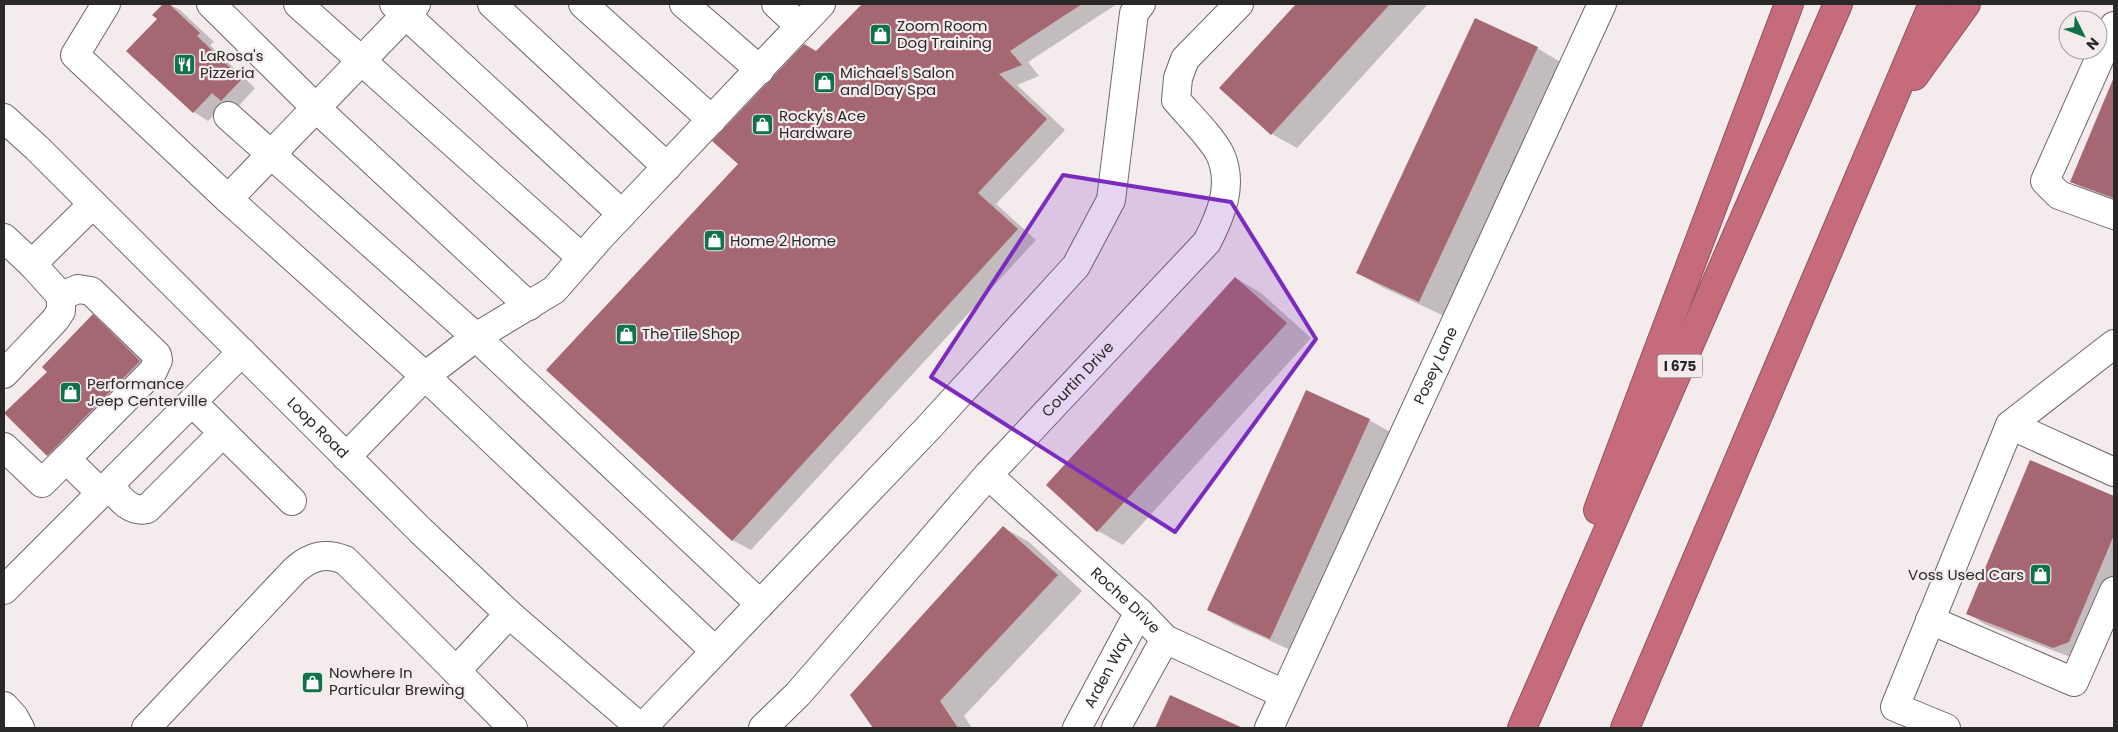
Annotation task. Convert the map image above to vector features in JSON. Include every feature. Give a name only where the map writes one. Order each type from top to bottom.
[{"type":"highway","points":[[1516,728],[1790,4]]},
{"type":"highway","name":"I 675","points":[[1522,728],[1838,4]]},
{"type":"highway","points":[[1625,728],[1933,4]]},
{"type":"highway","points":[[1884,118],[1966,4]]},
{"type":"street","points":[[106,4],[74,55],[228,199],[425,376],[715,651]]},
{"type":"street","points":[[211,4],[316,108],[529,306]]},
{"type":"street","points":[[298,4],[360,62],[582,258]]},
{"type":"street","points":[[492,4],[666,167]]},
{"type":"street","points":[[583,4],[712,120]]},
{"type":"street","points":[[684,4],[760,70]]},
{"type":"street","points":[[776,4],[800,26]]},
{"type":"street","points":[[346,456],[425,376],[476,337],[554,290],[622,214],[821,4]]},
{"type":"street","points":[[641,728],[930,426],[1076,266],[1111,200],[1134,13],[1141,4]]},
{"type":"street","name":"Courtin Drive","points":[[768,727],[988,475],[1207,242],[1222,213],[1227,176],[1220,153],[1176,100],[1178,78],[1185,59],[1239,4]]},
{"type":"street","name":"Posey Lane","points":[[1269,728],[1602,4]]},
{"type":"street","points":[[228,199],[360,62],[405,7],[622,214]]},
{"type":"street","points":[[2114,26],[2045,181],[2059,195],[2114,216]]},
{"type":"street","points":[[228,116],[476,337],[760,604]]},
{"type":"street","name":"Loop Road","points":[[4,118],[509,614],[641,728]]},
{"type":"street","points":[[32,264],[93,204]]},
{"type":"street","points":[[4,238],[62,296],[61,311],[55,320],[4,374]]},
{"type":"street","points":[[4,447],[42,483],[153,371],[158,360],[157,355],[91,291],[78,289],[62,296]]},
{"type":"street","points":[[1946,728],[1894,706],[2010,425],[2114,344]]},
{"type":"street","points":[[7,579],[105,489],[242,352]]},
{"type":"street","points":[[192,402],[292,501]]},
{"type":"street","points":[[2010,425],[2114,472]]},
{"type":"street","points":[[66,459],[135,510],[147,508],[223,433]]},
{"type":"street","name":"Roche Drive","points":[[988,475],[1139,612],[1165,639],[1284,694]]},
{"type":"street","points":[[146,728],[295,570],[306,560],[318,556],[333,556],[345,560],[513,728]]},
{"type":"street","points":[[1930,620],[2074,682],[2114,591]]},
{"type":"street","name":"Arden Way","points":[[1077,728],[1139,612]]},
{"type":"street","points":[[456,671],[509,614]]},
{"type":"street","points":[[1116,728],[1165,639]]},
{"type":"street","points":[[4,706],[14,717],[20,728]]},
{"type":"highlighted area","points":[[1063,175],[1231,202],[1316,339],[1175,532],[931,377]]},
{"type":"building","name":"LaRosa's Pizzeria","points":[[163,4],[169,4],[200,33],[197,36],[242,79],[221,101],[212,93],[193,113],[126,51],[157,19],[152,15]]},
{"type":"building","points":[[862,4],[1082,4],[1010,51],[1022,65],[999,74],[1047,119],[978,193],[1018,229],[732,541],[546,370],[738,164],[712,141],[804,44],[816,51]]},
{"type":"building","points":[[1296,4],[1390,4],[1271,135],[1219,88]]},
{"type":"building","points":[[1475,18],[1538,47],[1419,302],[1356,273]]},
{"type":"building","points":[[2114,77],[2114,198],[2070,182]]},
{"type":"building","points":[[1235,277],[1287,323],[1097,532],[1046,485]]},
{"type":"building","name":"Performance Jeep Centerville","points":[[93,314],[140,361],[47,456],[4,413],[47,372],[42,367]]},
{"type":"building","points":[[1306,390],[1370,419],[1270,639],[1207,610]]},
{"type":"building","name":"Voss Used Cars","points":[[2030,460],[2114,496],[2114,535],[2069,642],[2053,648],[1966,614]]},
{"type":"building","points":[[1003,526],[1058,575],[940,701],[958,728],[873,728],[850,695]]},
{"type":"building","points":[[1170,695],[1243,728],[1155,728]]},
{"type":"place","name":"Zoom Room Dog Training","points":[[881,35]]},
{"type":"place","name":"LaRosa's Pizzeria","points":[[184,65]]},
{"type":"place","name":"Michael's Salon and Day Spa","points":[[824,82]]},
{"type":"place","name":"Rocky's Ace Hardware","points":[[763,125]]},
{"type":"place","name":"Home 2 Home","points":[[714,241]]},
{"type":"place","name":"The Tile Shop","points":[[626,334]]},
{"type":"place","name":"Performance Jeep Centerville","points":[[71,393]]},
{"type":"place","name":"Voss Used Cars","points":[[2040,575]]},
{"type":"place","name":"Nowhere In Particular Brewing","points":[[313,682]]}]
